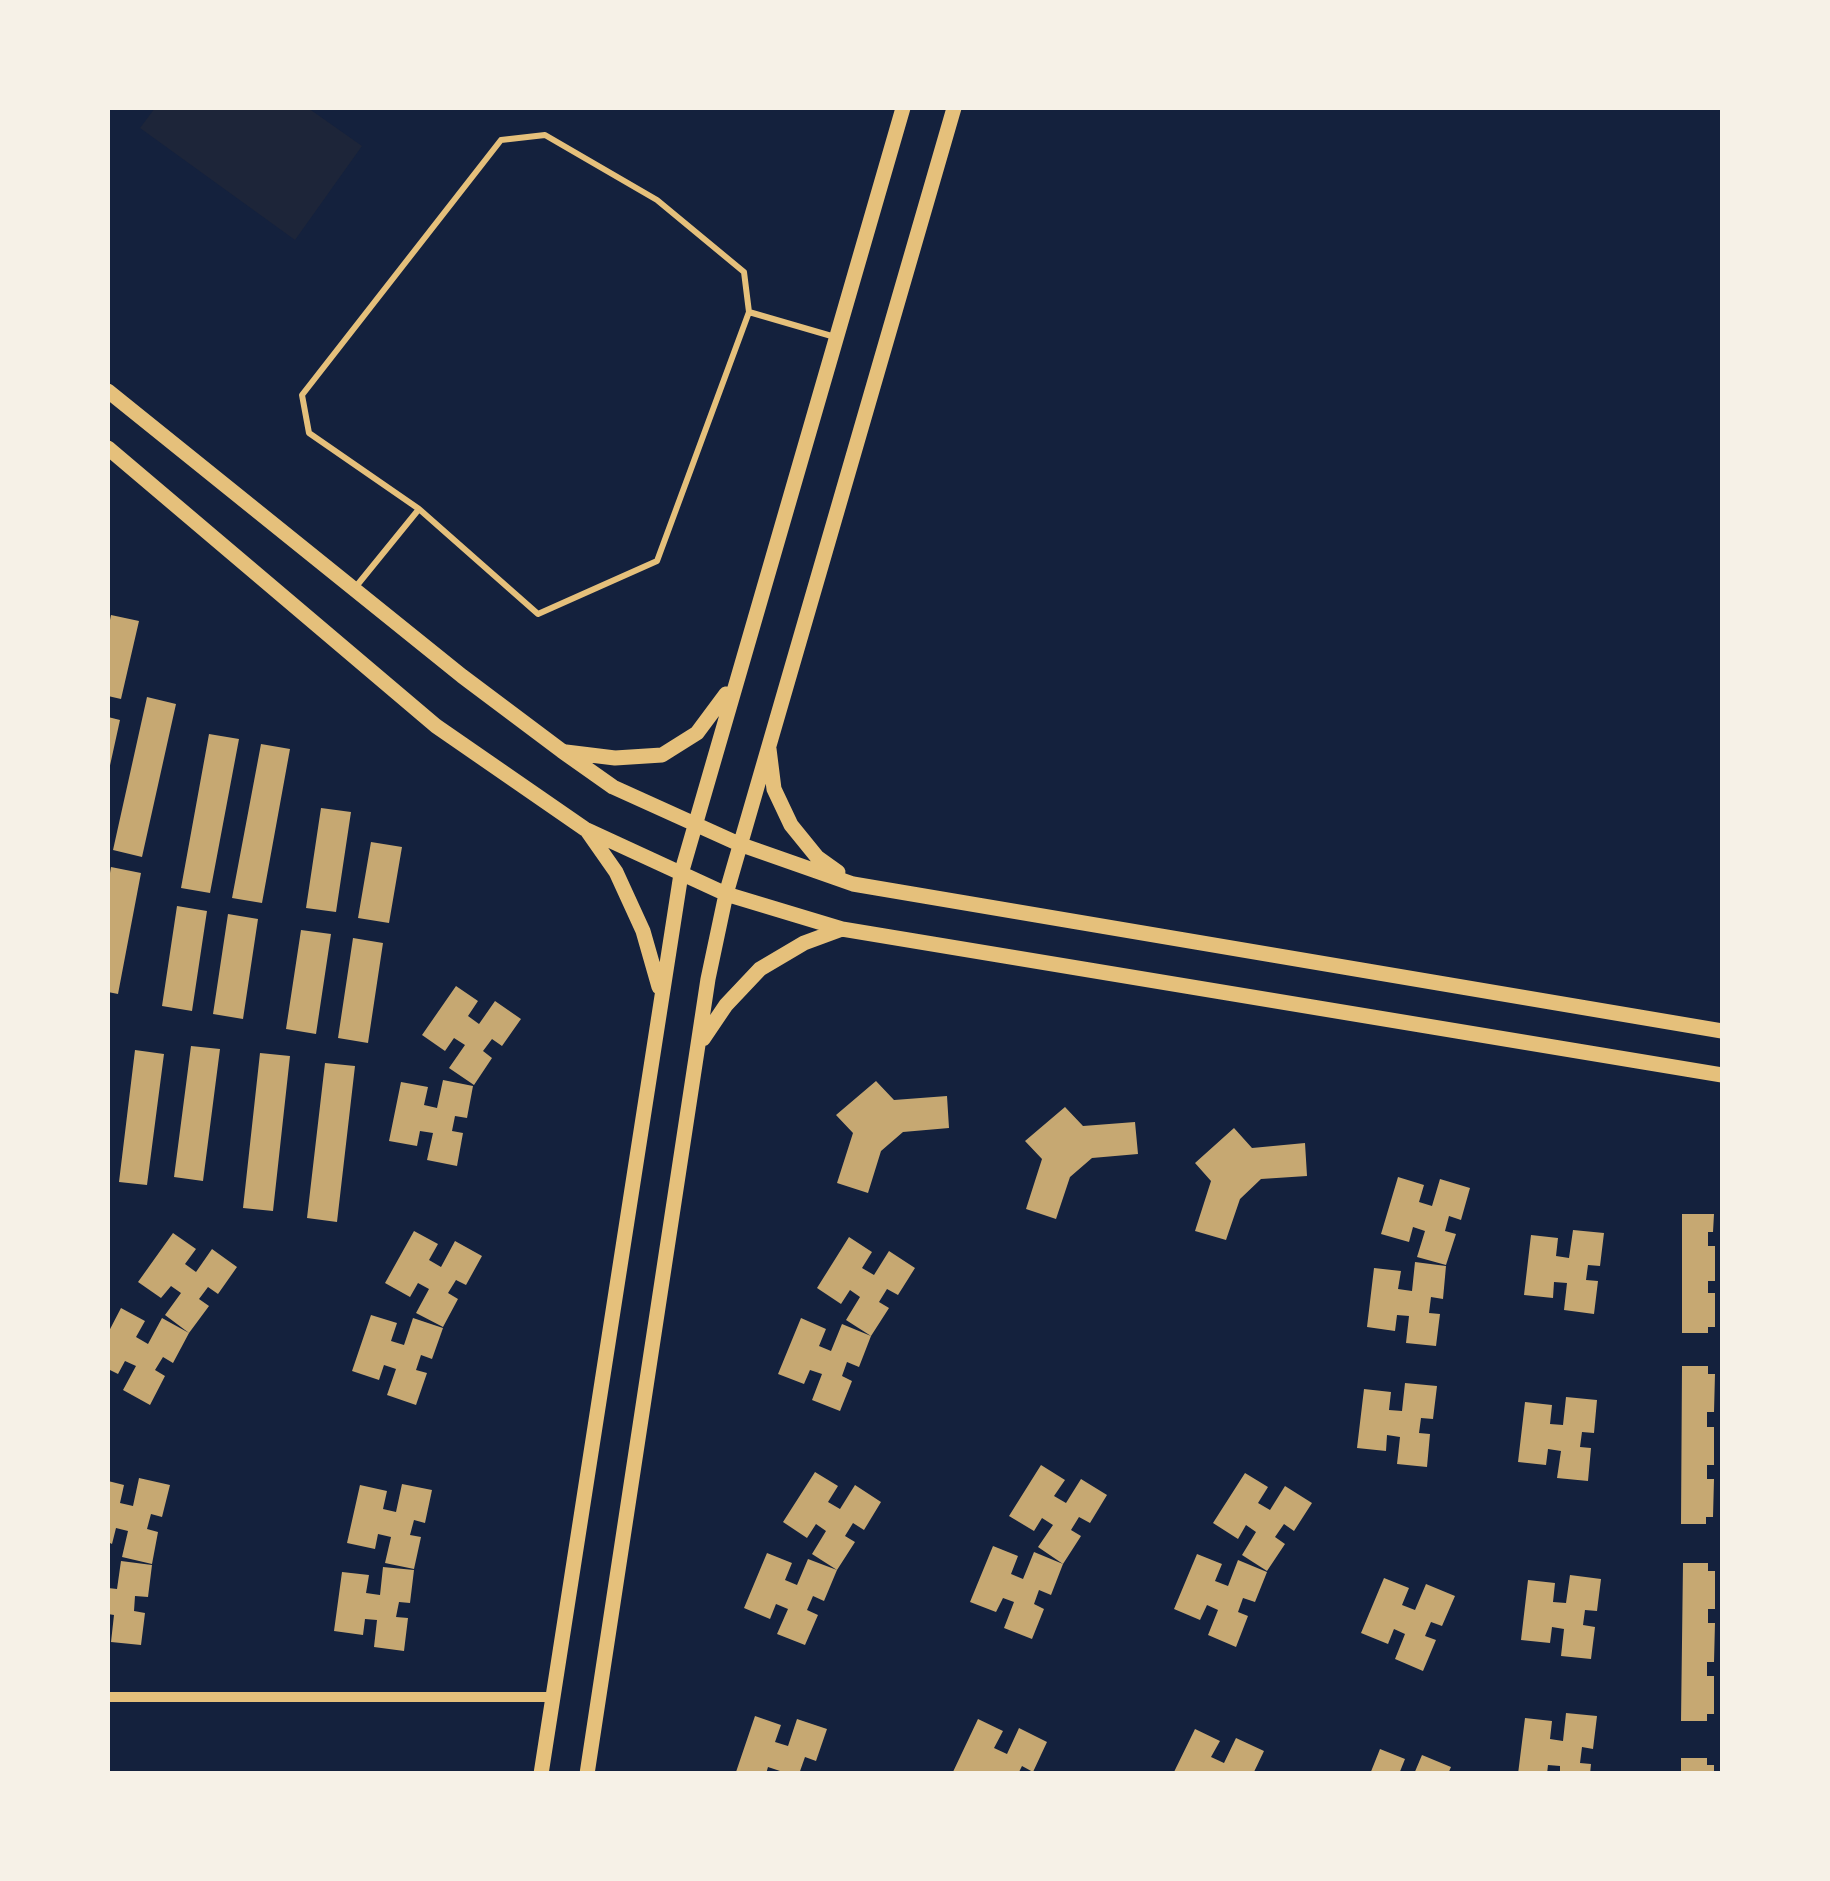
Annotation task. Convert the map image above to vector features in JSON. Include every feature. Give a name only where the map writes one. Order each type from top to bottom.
[{"type":"street","points":[[541,1774],[681,874],[903,108]]},
{"type":"street","points":[[587,1774],[698,1047],[726,894],[954,108]]},
{"type":"street","points":[[108,391],[462,676],[562,751],[614,787],[739,844],[853,884],[1722,1031]]},
{"type":"street","points":[[108,448],[436,726],[585,829],[726,894],[842,929],[1722,1075]]},
{"type":"street","points":[[562,751],[614,758],[662,755],[698,733],[735,682]]},
{"type":"street","points":[[768,744],[774,789],[791,825],[816,857],[853,884]]},
{"type":"street","points":[[585,829],[616,872],[643,930],[660,992]]},
{"type":"street","points":[[698,1047],[726,1004],[760,969],[804,943],[842,929]]},
{"type":"street","points":[[108,1696],[552,1697]]},
{"type":"lane","points":[[545,135],[656,200],[744,272],[749,312],[658,561],[538,614],[418,508],[310,432],[302,395],[501,140],[545,135]]},
{"type":"lane","points":[[749,312],[836,337]]},
{"type":"lane","points":[[354,590],[418,508]]},
{"type":"shaded area","points":[[155,108],[308,108],[362,146],[295,240],[140,128]]},
{"type":"building","points":[[111,615],[139,621],[121,699],[108,696]]},
{"type":"building","points":[[147,697],[176,704],[142,857],[113,850]]},
{"type":"building","points":[[108,717],[120,720],[109,770],[108,770]]},
{"type":"building","points":[[209,734],[239,739],[210,893],[181,888]]},
{"type":"building","points":[[261,744],[290,749],[262,903],[232,898]]},
{"type":"building","points":[[321,808],[351,812],[336,912],[306,908]]},
{"type":"building","points":[[371,842],[402,847],[389,923],[358,918]]},
{"type":"building","points":[[111,867],[141,873],[118,994],[108,992]]},
{"type":"building","points":[[177,906],[207,911],[192,1011],[162,1006]]},
{"type":"building","points":[[228,914],[258,919],[243,1019],[213,1014]]},
{"type":"building","points":[[301,930],[331,934],[316,1034],[286,1029]]},
{"type":"building","points":[[353,938],[383,943],[368,1043],[338,1038]]},
{"type":"building","points":[[456,986],[478,1001],[468,1016],[479,1024],[495,1001],[521,1019],[502,1046],[492,1039],[483,1051],[492,1058],[474,1085],[449,1068],[465,1045],[454,1038],[445,1051],[422,1035]]},
{"type":"building","points":[[191,1046],[220,1049],[203,1181],[174,1177]]},
{"type":"building","points":[[135,1050],[164,1054],[147,1185],[119,1182]]},
{"type":"building","points":[[260,1053],[290,1056],[273,1211],[243,1208]]},
{"type":"building","points":[[325,1063],[355,1066],[337,1222],[307,1218]]},
{"type":"building","points":[[443,1080],[473,1086],[467,1118],[455,1116],[452,1131],[463,1133],[457,1166],[427,1160],[433,1133],[420,1131],[417,1146],[389,1141],[401,1082],[428,1087],[424,1105],[437,1108]]},
{"type":"building","points":[[876,1081],[894,1100],[947,1096],[949,1128],[903,1132],[881,1151],[868,1193],[837,1183],[853,1133],[836,1115]]},
{"type":"building","points":[[1065,1107],[1083,1126],[1135,1122],[1138,1154],[1092,1158],[1070,1177],[1056,1219],[1026,1209],[1042,1159],[1025,1141]]},
{"type":"building","points":[[1234,1128],[1252,1148],[1305,1143],[1307,1176],[1261,1179],[1240,1199],[1226,1240],[1195,1231],[1211,1181],[1195,1163]]},
{"type":"building","points":[[1398,1177],[1424,1185],[1419,1202],[1432,1206],[1440,1179],[1470,1188],[1461,1220],[1449,1216],[1445,1231],[1456,1234],[1446,1265],[1417,1257],[1425,1231],[1413,1227],[1409,1242],[1381,1234]]},
{"type":"building","points":[[1682,1214],[1714,1214],[1708,1246],[1715,1246],[1715,1281],[1708,1281],[1708,1293],[1715,1293],[1715,1327],[1708,1327],[1708,1333],[1682,1333]]},
{"type":"building","points":[[1573,1230],[1604,1233],[1600,1266],[1588,1265],[1586,1280],[1598,1281],[1594,1314],[1564,1310],[1567,1283],[1554,1282],[1553,1298],[1524,1295],[1531,1235],[1558,1238],[1556,1256],[1569,1258]]},
{"type":"building","points":[[414,1231],[438,1244],[429,1260],[441,1267],[455,1241],[482,1256],[466,1285],[456,1280],[448,1293],[458,1299],[443,1327],[416,1313],[429,1289],[418,1283],[410,1297],[385,1283]]},
{"type":"building","points":[[173,1233],[196,1249],[185,1264],[196,1272],[212,1249],[237,1267],[218,1294],[208,1287],[199,1299],[209,1306],[189,1333],[165,1315],[181,1293],[171,1286],[161,1298],[138,1282]]},
{"type":"building","points":[[849,1237],[872,1252],[862,1268],[874,1275],[889,1251],[915,1268],[898,1295],[887,1289],[879,1302],[889,1308],[871,1336],[846,1320],[860,1297],[850,1290],[841,1304],[817,1288]]},
{"type":"building","points":[[1415,1262],[1446,1266],[1443,1299],[1431,1297],[1429,1313],[1440,1314],[1436,1346],[1406,1343],[1409,1316],[1397,1315],[1395,1331],[1367,1327],[1374,1268],[1401,1271],[1398,1289],[1412,1291]]},
{"type":"building","points":[[121,1308],[145,1321],[136,1337],[148,1344],[162,1318],[189,1333],[173,1363],[163,1357],[155,1370],[165,1376],[150,1405],[123,1390],[136,1366],[125,1361],[118,1374],[108,1369],[108,1333]]},
{"type":"building","points":[[371,1315],[397,1323],[391,1341],[404,1345],[413,1318],[443,1328],[432,1359],[421,1355],[416,1370],[427,1373],[416,1405],[387,1395],[396,1369],[384,1365],[379,1380],[352,1371]]},
{"type":"building","points":[[801,1318],[826,1329],[819,1346],[831,1351],[842,1324],[871,1336],[859,1367],[847,1362],[842,1376],[852,1381],[840,1411],[812,1400],[822,1374],[810,1370],[804,1384],[778,1374]]},
{"type":"building","points":[[1682,1366],[1708,1366],[1708,1374],[1715,1374],[1714,1412],[1707,1412],[1707,1427],[1714,1427],[1714,1465],[1707,1465],[1707,1479],[1714,1479],[1713,1517],[1706,1517],[1706,1524],[1681,1524]]},
{"type":"building","points":[[1405,1383],[1437,1386],[1433,1419],[1421,1418],[1419,1433],[1430,1434],[1427,1467],[1397,1464],[1400,1437],[1387,1435],[1386,1451],[1357,1448],[1364,1389],[1391,1392],[1389,1410],[1402,1411]]},
{"type":"building","points":[[1566,1397],[1597,1400],[1594,1433],[1582,1432],[1580,1447],[1591,1448],[1588,1481],[1557,1478],[1561,1451],[1548,1449],[1546,1465],[1518,1462],[1525,1402],[1552,1405],[1550,1424],[1563,1425]]},
{"type":"building","points":[[1041,1465],[1065,1480],[1054,1496],[1066,1503],[1081,1479],[1107,1495],[1090,1523],[1079,1517],[1071,1530],[1081,1536],[1063,1564],[1038,1547],[1053,1525],[1042,1518],[1034,1531],[1009,1516]]},
{"type":"building","points":[[815,1472],[838,1486],[828,1502],[840,1509],[855,1485],[881,1502],[864,1530],[853,1523],[845,1536],[855,1542],[837,1570],[812,1554],[826,1531],[816,1524],[807,1538],[783,1522]]},
{"type":"building","points":[[1245,1473],[1268,1487],[1258,1503],[1270,1510],[1285,1486],[1312,1503],[1294,1531],[1284,1524],[1275,1537],[1285,1544],[1267,1571],[1242,1555],[1256,1532],[1246,1525],[1238,1539],[1213,1523]]},
{"type":"building","points":[[139,1478],[170,1485],[162,1517],[151,1514],[147,1529],[158,1532],[152,1564],[122,1557],[128,1531],[116,1528],[112,1544],[108,1542],[108,1481],[124,1485],[120,1503],[133,1506]]},
{"type":"building","points":[[402,1484],[432,1490],[425,1523],[414,1520],[410,1535],[421,1537],[414,1569],[385,1563],[391,1537],[378,1534],[375,1549],[347,1543],[360,1485],[387,1491],[383,1509],[396,1512]]},
{"type":"building","points":[[993,1546],[1018,1556],[1011,1574],[1023,1579],[1034,1552],[1063,1564],[1051,1595],[1039,1590],[1034,1604],[1044,1609],[1032,1639],[1004,1628],[1014,1602],[1003,1598],[996,1612],[970,1602]]},
{"type":"building","points":[[767,1553],[792,1563],[785,1580],[797,1585],[808,1559],[837,1570],[824,1601],[813,1596],[807,1610],[818,1615],[805,1645],[777,1634],[788,1609],[776,1604],[770,1619],[744,1608]]},
{"type":"building","points":[[1197,1554],[1222,1564],[1215,1581],[1228,1586],[1238,1560],[1267,1572],[1255,1602],[1243,1598],[1238,1612],[1248,1616],[1236,1647],[1208,1635],[1218,1610],[1207,1605],[1200,1620],[1174,1609]]},
{"type":"building","points":[[121,1561],[152,1565],[148,1597],[135,1596],[134,1611],[145,1613],[141,1645],[111,1642],[114,1615],[108,1614],[108,1588],[117,1589]]},
{"type":"building","points":[[1683,1563],[1708,1563],[1708,1571],[1715,1571],[1715,1609],[1708,1609],[1708,1623],[1715,1623],[1714,1662],[1707,1662],[1707,1676],[1714,1676],[1714,1714],[1707,1714],[1707,1721],[1681,1721]]},
{"type":"building","points":[[383,1567],[414,1570],[410,1603],[399,1602],[396,1617],[408,1618],[404,1651],[374,1647],[377,1620],[365,1619],[363,1635],[334,1631],[342,1572],[369,1575],[366,1593],[380,1595]]},
{"type":"building","points":[[1570,1575],[1601,1579],[1597,1611],[1585,1610],[1583,1625],[1595,1627],[1591,1659],[1561,1656],[1564,1629],[1552,1627],[1550,1643],[1521,1640],[1528,1580],[1555,1583],[1553,1602],[1566,1603]]},
{"type":"building","points":[[1384,1578],[1409,1588],[1402,1605],[1415,1610],[1426,1584],[1455,1596],[1442,1626],[1431,1622],[1425,1636],[1436,1640],[1423,1671],[1395,1659],[1405,1634],[1394,1629],[1388,1644],[1361,1633]]},
{"type":"building","points":[[1566,1713],[1597,1716],[1593,1749],[1582,1747],[1580,1763],[1591,1764],[1590,1774],[1560,1774],[1560,1766],[1548,1765],[1547,1774],[1518,1774],[1525,1718],[1552,1721],[1550,1739],[1563,1741]]},
{"type":"building","points":[[755,1716],[781,1725],[775,1742],[788,1746],[797,1719],[827,1729],[816,1761],[805,1757],[799,1774],[779,1774],[780,1771],[768,1767],[766,1774],[736,1772]]},
{"type":"building","points":[[978,1719],[1003,1731],[994,1748],[1007,1754],[1019,1728],[1047,1742],[1033,1772],[1022,1766],[1018,1774],[952,1774]]},
{"type":"building","points":[[1195,1729],[1220,1741],[1211,1757],[1224,1763],[1236,1738],[1264,1751],[1253,1774],[1173,1774]]},
{"type":"building","points":[[1380,1749],[1405,1759],[1399,1774],[1370,1774]]},
{"type":"building","points":[[1422,1755],[1451,1767],[1448,1774],[1414,1774]]},
{"type":"building","points":[[1681,1758],[1707,1758],[1707,1765],[1714,1765],[1714,1774],[1681,1774]]}]
